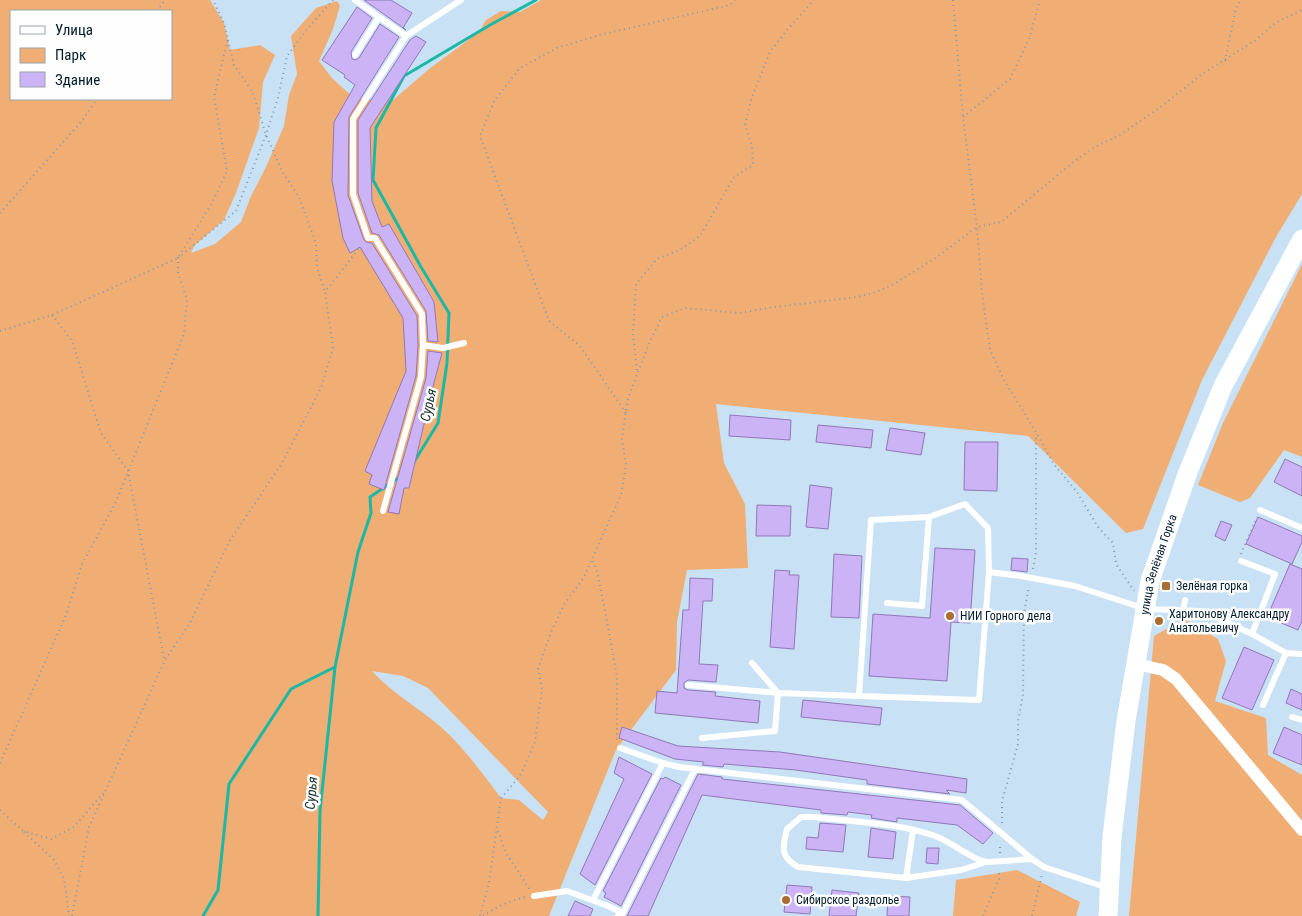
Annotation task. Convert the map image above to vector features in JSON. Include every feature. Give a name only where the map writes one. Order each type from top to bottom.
[{"type":"street","name":"улица Зелёная Горка","points":[[1108,916],[1112,837],[1125,730],[1150,581],[1188,472],[1223,386],[1302,239]]},
{"type":"street","points":[[1136,664],[1163,670],[1176,679],[1302,830]]},
{"type":"lane","points":[[355,0],[406,36]]},
{"type":"lane","points":[[383,510],[421,377],[422,314],[376,238],[368,238],[353,194],[353,119],[406,36],[461,0]]},
{"type":"lane","points":[[355,55],[379,17]]},
{"type":"lane","points":[[423,345],[443,348],[464,343]]},
{"type":"lane","points":[[688,686],[778,693],[859,696],[979,700],[989,572],[988,528],[965,504],[929,517],[871,520],[859,696]]},
{"type":"lane","points":[[1260,510],[1302,528]]},
{"type":"lane","points":[[887,603],[922,606],[929,517]]},
{"type":"lane","points":[[1241,561],[1275,574],[1252,634]]},
{"type":"lane","points":[[989,572],[1075,586],[1146,609],[1202,611],[1252,634],[1286,653],[1302,654]]},
{"type":"lane","points":[[1184,611],[1186,600]]},
{"type":"lane","points":[[1263,705],[1286,653]]},
{"type":"lane","points":[[702,738],[775,732],[778,693],[752,663]]},
{"type":"lane","points":[[1292,717],[1302,720]]},
{"type":"lane","points":[[620,748],[663,763],[695,768],[962,800],[1032,860],[1044,867],[1109,888]]},
{"type":"lane","points":[[594,900],[663,763]]},
{"type":"lane","points":[[534,896],[567,891],[594,900],[621,915],[695,768]]},
{"type":"lane","points":[[986,862],[974,859],[938,837],[913,830],[814,817],[801,817],[787,828],[783,849],[788,861],[798,867],[906,878],[960,870],[986,862],[1032,860]]},
{"type":"lane","points":[[906,878],[913,830]]},
{"type":"path","points":[[70,916],[89,827],[165,660],[190,623],[229,542],[282,463],[321,388],[333,348],[325,292],[317,267],[316,244],[299,197],[282,171],[266,135],[253,93],[234,64],[224,23],[213,0]]},
{"type":"path","points":[[0,331],[52,315],[178,258],[236,211],[266,135],[278,98],[287,56],[308,28],[333,0]]},
{"type":"path","points":[[626,412],[580,346],[549,321],[480,136],[494,101],[520,68],[557,48],[730,4],[735,0]]},
{"type":"path","points":[[638,372],[633,334],[636,284],[657,259],[680,250],[700,236],[734,176],[753,165],[752,146],[745,125],[752,97],[770,52],[814,0]]},
{"type":"path","points":[[953,0],[963,117],[990,350],[1005,382],[1053,463],[1077,492],[1098,527],[1113,544],[1116,564],[1146,609]]},
{"type":"path","points":[[963,117],[1010,78],[1029,39],[1040,0]]},
{"type":"path","points":[[1225,61],[1236,8],[1241,0]]},
{"type":"path","points":[[482,916],[489,883],[501,798],[520,776],[535,742],[542,689],[538,669],[544,650],[565,602],[583,579],[593,561],[621,495],[626,466],[622,438],[628,398],[662,317],[686,308],[739,313],[857,297],[876,292],[894,284],[977,227],[1001,222],[1076,160],[1120,135],[1162,106],[1202,74],[1256,40],[1275,23],[1302,10]]},
{"type":"path","points":[[0,763],[66,615],[82,564],[114,504],[184,334],[187,300],[178,273],[178,258],[212,203],[227,171],[214,97],[228,39]]},
{"type":"path","points":[[0,213],[82,121],[96,100]]},
{"type":"path","points":[[325,292],[360,247]]},
{"type":"path","points":[[52,315],[72,341],[101,433],[128,470],[165,660]]},
{"type":"path","points":[[983,916],[999,879],[1002,801],[1018,744],[1018,721],[1023,694],[1024,612],[1036,552],[1036,432]]},
{"type":"path","points":[[1241,561],[1241,551],[1260,510]]},
{"type":"path","points":[[593,561],[604,605],[617,677],[617,741],[620,748]]},
{"type":"path","points":[[23,831],[51,840],[74,827],[106,790]]},
{"type":"path","points":[[0,810],[54,860],[64,879],[70,916]]},
{"type":"path","points":[[482,916],[511,901],[534,896],[506,853],[497,829]]},
{"type":"path","points":[[1032,916],[1044,867]]},
{"type":"green space","points":[[0,0],[210,0],[224,23],[230,50],[260,45],[275,55],[263,82],[259,128],[236,193],[224,220],[194,246],[191,253],[215,244],[241,222],[251,196],[284,126],[289,95],[297,74],[291,36],[316,8],[337,1],[340,6],[333,29],[319,61],[332,78],[355,99],[393,100],[429,69],[479,32],[486,20],[501,11],[520,12],[541,0],[1302,0],[1302,194],[1276,237],[1202,380],[1143,529],[1126,533],[1028,436],[716,404],[724,463],[745,504],[748,568],[687,570],[677,622],[676,670],[616,750],[549,916],[0,916]],"holes":[[[372,671],[403,676],[428,688],[548,812],[543,820],[519,800],[501,798],[470,758],[444,730],[394,691]]]},
{"type":"green space","points":[[1302,264],[1302,457],[1284,450],[1250,498],[1240,502],[1198,485],[1223,423]]},
{"type":"green space","points":[[1184,619],[1218,639],[1226,661],[1215,701],[1266,718],[1268,755],[1302,775],[1302,916],[1129,916],[1154,636]]},
{"type":"green space","points":[[1017,870],[1080,902],[1076,916],[953,916],[956,880]]},
{"type":"building","points":[[364,0],[391,0],[412,13],[403,28]]},
{"type":"building","points":[[357,7],[372,18],[351,52],[352,59],[359,58],[380,24],[399,37],[349,117],[348,195],[364,240],[372,243],[417,316],[416,376],[384,490],[369,484],[372,475],[365,471],[406,371],[403,318],[360,247],[350,253],[343,238],[332,181],[334,122],[355,85],[344,77],[345,75],[322,60]]},
{"type":"building","points":[[416,36],[426,42],[370,128],[372,201],[382,227],[389,224],[434,302],[438,342],[428,341],[426,311],[379,235],[372,233],[358,193],[358,120],[410,40]]},
{"type":"building","points":[[428,351],[442,353],[409,488],[404,488],[399,514],[388,512],[426,378]]},
{"type":"building","points":[[730,415],[791,420],[790,440],[729,436]]},
{"type":"building","points":[[818,425],[873,430],[871,448],[816,442]]},
{"type":"building","points":[[890,428],[925,433],[921,455],[886,450]]},
{"type":"building","points":[[965,442],[998,442],[997,491],[964,490]]},
{"type":"building","points":[[1285,459],[1302,467],[1302,496],[1274,482]]},
{"type":"building","points":[[810,485],[832,488],[828,529],[806,527]]},
{"type":"building","points":[[757,505],[791,506],[790,536],[756,536]]},
{"type":"building","points":[[1258,517],[1302,536],[1302,542],[1292,564],[1246,544]]},
{"type":"building","points":[[1221,521],[1232,525],[1225,541],[1215,536]]},
{"type":"building","name":"НИИ Горного дела","points":[[935,548],[975,550],[970,623],[951,622],[947,681],[869,676],[873,614],[930,618]]},
{"type":"building","points":[[834,554],[862,556],[859,618],[831,617]]},
{"type":"building","points":[[1012,558],[1028,559],[1027,572],[1011,570]]},
{"type":"building","points":[[1290,564],[1302,569],[1302,621],[1298,630],[1267,617]]},
{"type":"building","points":[[775,570],[790,571],[789,575],[799,575],[794,649],[770,647]]},
{"type":"building","points":[[690,578],[713,579],[712,601],[703,601],[699,664],[718,665],[716,682],[688,680],[684,683],[684,688],[716,692],[715,696],[760,701],[758,723],[655,713],[657,691],[677,693],[683,610],[689,610]]},
{"type":"building","points":[[1244,647],[1274,660],[1252,710],[1222,698]]},
{"type":"building","points":[[1291,689],[1302,694],[1302,710],[1286,703]]},
{"type":"building","points":[[803,700],[882,708],[880,725],[801,717]]},
{"type":"building","points":[[622,727],[678,746],[780,752],[967,779],[966,793],[946,790],[950,794],[867,784],[867,780],[796,770],[724,764],[723,767],[702,765],[704,762],[675,759],[619,738]]},
{"type":"building","points":[[1284,727],[1302,735],[1302,765],[1273,753]]},
{"type":"building","points":[[619,757],[652,774],[595,885],[580,874],[624,779],[614,773]]},
{"type":"building","points":[[698,774],[722,777],[722,779],[960,805],[993,833],[983,844],[957,825],[897,818],[897,822],[871,818],[872,815],[848,812],[847,815],[821,813],[821,810],[702,795],[648,916],[627,916]]},
{"type":"building","points":[[665,777],[681,785],[621,906],[604,897],[606,893],[603,891],[661,778]]},
{"type":"building","points":[[820,823],[846,825],[843,852],[806,849],[807,837],[818,838]]},
{"type":"building","points":[[871,828],[896,832],[893,859],[868,857]]},
{"type":"building","points":[[927,848],[939,848],[938,864],[926,863]]},
{"type":"building","points":[[787,885],[812,887],[810,914],[784,912]]},
{"type":"building","points":[[832,890],[859,893],[856,916],[829,916]]},
{"type":"building","points":[[888,896],[910,897],[909,916],[887,916]]},
{"type":"building","points":[[575,901],[593,909],[590,916],[568,916]]},
{"type":"waterway","name":"Сурья","points":[[414,462],[438,423],[447,363],[449,313],[373,180],[376,128],[404,76],[536,0]]},
{"type":"waterway","name":"Сурья","points":[[318,916],[320,811],[335,667],[358,552],[371,513],[370,497],[400,477]]},
{"type":"waterway","points":[[203,916],[218,890],[229,784],[291,689],[335,667]]},
{"type":"place","name":"Зелёная горка","points":[[1166,586]]},
{"type":"place","name":"НИИ Горного дела","points":[[950,616]]},
{"type":"place","name":"Харитонову Александру Анатольевичу","points":[[1159,621]]},
{"type":"place","name":"Сибирское раздолье","points":[[786,900]]}]
